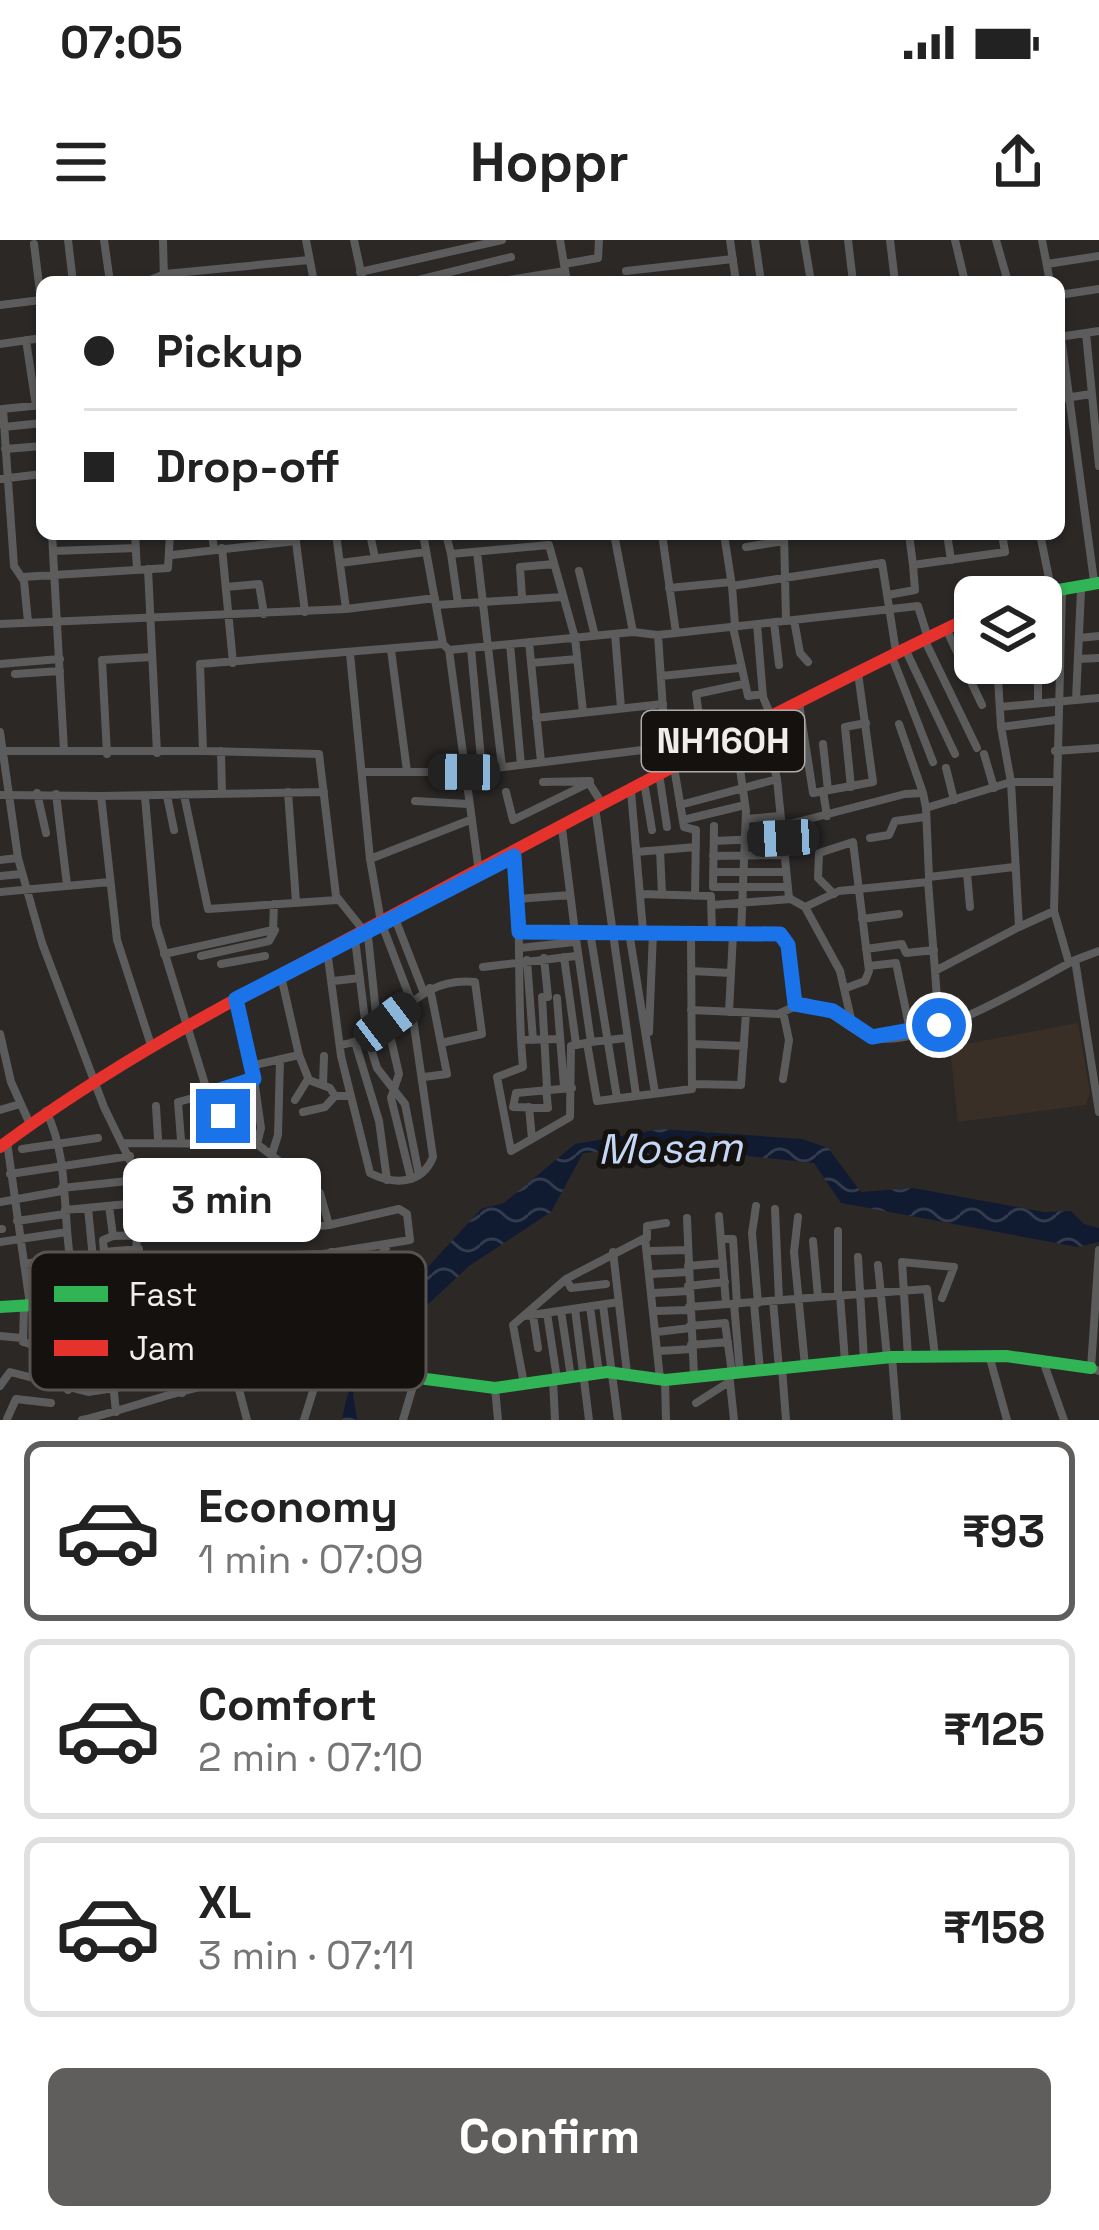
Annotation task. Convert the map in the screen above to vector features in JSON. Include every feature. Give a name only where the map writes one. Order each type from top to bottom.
[{"type":"main road","points":[[1062,590],[1093,586]]},
{"type":"main road","name":"NH160H","points":[[668,774],[705,751],[954,628]]},
{"type":"main road","name":"NH160H","points":[[928,641],[954,631]]},
{"type":"main road","name":"NH160H","points":[[4,1145],[92,1078],[277,976],[736,742],[770,720]]},
{"type":"main road","points":[[0,1307],[30,1305]]},
{"type":"main road","points":[[426,1377],[495,1388],[620,1372],[663,1379],[890,1357],[988,1355],[1095,1370]]},
{"type":"street","points":[[68,240],[72,276]]},
{"type":"street","points":[[104,240],[109,276]]},
{"type":"street","points":[[163,240],[165,276]]},
{"type":"street","points":[[306,240],[313,276]]},
{"type":"street","points":[[353,240],[362,276]]},
{"type":"street","points":[[366,276],[502,240]]},
{"type":"street","points":[[560,240],[566,276]]},
{"type":"street","points":[[530,276],[598,258],[599,240]]},
{"type":"street","points":[[730,240],[735,276]]},
{"type":"street","points":[[754,240],[760,276]]},
{"type":"street","points":[[804,240],[810,276]]},
{"type":"street","points":[[848,240],[853,276]]},
{"type":"street","points":[[890,240],[895,276]]},
{"type":"street","points":[[955,240],[964,276]]},
{"type":"street","points":[[996,240],[1006,276]]},
{"type":"street","points":[[1042,240],[1049,276]]},
{"type":"street","points":[[34,244],[39,276]]},
{"type":"street","points":[[1046,264],[1099,256]]},
{"type":"street","points":[[434,276],[512,257]]},
{"type":"street","points":[[626,271],[733,259]]},
{"type":"street","points":[[209,276],[309,260]]},
{"type":"street","points":[[248,268],[249,276]]},
{"type":"street","points":[[1065,295],[1099,290]]},
{"type":"street","points":[[0,305],[36,301]]},
{"type":"street","points":[[1065,336],[1099,331]]},
{"type":"street","points":[[1086,333],[1099,466]]},
{"type":"street","points":[[0,344],[36,339]]},
{"type":"street","points":[[26,340],[36,390]]},
{"type":"street","points":[[1088,374],[1099,372]]},
{"type":"street","points":[[1065,398],[1091,394]]},
{"type":"street","points":[[1065,404],[1093,586],[1079,638],[1076,700]]},
{"type":"street","points":[[28,622],[22,577],[14,566],[1,410],[36,405]]},
{"type":"street","points":[[4,427],[36,424]]},
{"type":"street","points":[[5,449],[36,446]]},
{"type":"street","points":[[4,478],[36,475]]},
{"type":"street","points":[[0,530],[12,529]]},
{"type":"street","points":[[52,540],[64,751]]},
{"type":"street","points":[[135,540],[150,619],[157,753]]},
{"type":"street","points":[[22,577],[170,568],[171,540]]},
{"type":"street","points":[[214,540],[226,586],[233,663]]},
{"type":"street","points":[[172,555],[282,540]]},
{"type":"street","points":[[296,540],[305,611]]},
{"type":"street","points":[[337,540],[346,609]]},
{"type":"street","points":[[371,540],[375,558]]},
{"type":"street","points":[[424,540],[446,647],[477,871]]},
{"type":"street","points":[[448,540],[458,603]]},
{"type":"street","points":[[615,540],[632,632]]},
{"type":"street","points":[[663,540],[676,633]]},
{"type":"street","points":[[725,540],[739,668],[749,697],[763,694]]},
{"type":"street","points":[[746,547],[776,540]]},
{"type":"street","points":[[784,540],[790,620],[808,662]]},
{"type":"street","points":[[887,595],[915,590],[910,540]]},
{"type":"street","points":[[948,540],[951,560]]},
{"type":"street","points":[[913,565],[1005,553],[1003,540]]},
{"type":"street","points":[[1041,540],[1047,576]]},
{"type":"street","points":[[452,554],[549,545],[575,638],[584,712]]},
{"type":"street","points":[[53,551],[136,548]]},
{"type":"street","points":[[97,550],[97,572]]},
{"type":"street","points":[[340,562],[427,552]]},
{"type":"street","points":[[477,552],[492,646],[502,767]]},
{"type":"street","points":[[669,588],[882,563],[899,657],[933,762]]},
{"type":"street","points":[[521,597],[520,568],[555,564]]},
{"type":"street","points":[[579,571],[596,636]]},
{"type":"street","points":[[226,586],[260,585],[265,614]]},
{"type":"street","points":[[0,624],[563,596]]},
{"type":"street","points":[[203,751],[200,664],[471,648],[632,632],[658,635],[919,606],[928,641],[994,788]]},
{"type":"street","points":[[774,622],[778,665]]},
{"type":"street","points":[[757,624],[791,899]]},
{"type":"street","points":[[615,634],[621,708]]},
{"type":"street","points":[[949,634],[982,705]]},
{"type":"street","points":[[658,635],[667,747],[667,827]]},
{"type":"street","points":[[1079,638],[1099,636]]},
{"type":"street","points":[[529,642],[541,762]]},
{"type":"street","points":[[510,644],[521,765]]},
{"type":"street","points":[[471,648],[482,770]]},
{"type":"street","points":[[391,650],[407,771]]},
{"type":"street","points":[[327,950],[340,1045],[370,1173],[387,1180],[415,1177],[433,1157],[411,1004],[370,859],[350,654]]},
{"type":"street","points":[[106,754],[102,660],[152,657]]},
{"type":"street","points":[[899,657],[955,754]]},
{"type":"street","points":[[1078,658],[1099,658]]},
{"type":"street","points":[[0,664],[60,659]]},
{"type":"street","points":[[531,663],[577,659]]},
{"type":"street","points":[[661,676],[739,668]]},
{"type":"street","points":[[14,674],[60,671]]},
{"type":"street","points":[[859,675],[878,800]]},
{"type":"street","points":[[705,751],[696,694],[743,684]]},
{"type":"street","points":[[998,684],[1000,727],[1011,782],[1019,927]]},
{"type":"street","points":[[1038,684],[1038,702]]},
{"type":"street","points":[[1057,684],[1054,911],[1072,962],[1099,1113]]},
{"type":"street","points":[[1000,707],[1099,698]]},
{"type":"street","points":[[536,718],[663,704]]},
{"type":"street","points":[[800,706],[813,793],[873,782]]},
{"type":"street","points":[[770,720],[791,750]]},
{"type":"street","points":[[1000,727],[1055,721]]},
{"type":"street","points":[[746,819],[781,821],[853,812],[856,803],[845,728],[866,723]]},
{"type":"street","points":[[899,724],[923,793],[939,1025]]},
{"type":"street","points":[[0,732],[4,794],[26,889],[92,1078],[130,1156],[139,1208],[139,1252]]},
{"type":"street","points":[[729,1012],[746,819],[736,742]]},
{"type":"street","points":[[823,744],[827,816]]},
{"type":"street","points":[[363,772],[464,772],[667,747]]},
{"type":"street","points":[[1055,751],[1099,748]]},
{"type":"street","points":[[2,751],[318,752],[337,900],[360,933],[376,1013],[385,1024],[399,1074],[395,1088]]},
{"type":"street","points":[[221,751],[222,794]]},
{"type":"street","points":[[946,768],[954,800]]},
{"type":"street","points":[[668,774],[685,827],[696,830],[695,896]]},
{"type":"street","points":[[543,782],[581,778],[591,782]]},
{"type":"street","points":[[680,805],[777,779]]},
{"type":"street","points":[[506,792],[514,820],[591,782]]},
{"type":"street","points":[[591,782],[599,809],[609,932],[636,1095]]},
{"type":"street","points":[[870,838],[889,835],[896,821],[1011,782],[1055,782]]},
{"type":"street","points":[[636,791],[652,830]]},
{"type":"street","points":[[636,791],[636,852],[648,932],[648,1034]]},
{"type":"street","points":[[4,794],[145,797],[324,792]]},
{"type":"street","points":[[38,793],[46,833]]},
{"type":"street","points":[[288,793],[296,902]]},
{"type":"street","points":[[856,803],[923,793]]},
{"type":"street","points":[[56,794],[67,885]]},
{"type":"street","points":[[184,795],[208,909],[337,900]]},
{"type":"street","points":[[100,796],[117,940],[152,1046]]},
{"type":"street","points":[[167,796],[174,830]]},
{"type":"street","points":[[145,797],[154,915],[188,1025],[203,1095],[203,1141]]},
{"type":"street","points":[[416,801],[468,804]]},
{"type":"street","points":[[683,820],[746,805]]},
{"type":"street","points":[[370,859],[470,820]]},
{"type":"street","points":[[713,826],[714,888],[786,887]]},
{"type":"street","points":[[562,828],[594,1097],[690,1089],[694,1084],[691,933]]},
{"type":"street","points":[[0,838],[15,836]]},
{"type":"street","points":[[713,841],[783,838]]},
{"type":"street","points":[[834,894],[818,878],[820,853],[854,843],[868,966],[865,981],[846,988]]},
{"type":"street","points":[[636,852],[696,847]]},
{"type":"street","points":[[660,850],[662,895]]},
{"type":"street","points":[[513,852],[520,948],[538,1040],[546,1088],[548,1107],[513,1107],[514,1094],[546,1088],[568,1088]]},
{"type":"street","points":[[713,856],[784,855]]},
{"type":"street","points":[[0,860],[19,858]]},
{"type":"street","points":[[805,907],[859,889],[1014,867]]},
{"type":"street","points":[[713,872],[785,872]]},
{"type":"street","points":[[967,873],[970,907]]},
{"type":"street","points":[[0,876],[22,874]]},
{"type":"street","points":[[0,892],[110,882]]},
{"type":"street","points":[[640,893],[711,896],[712,934]]},
{"type":"street","points":[[517,899],[570,895]]},
{"type":"street","points":[[713,904],[791,899],[805,907],[846,988],[852,1025]]},
{"type":"street","points":[[201,956],[274,938],[274,904]]},
{"type":"street","points":[[935,971],[1054,911]]},
{"type":"street","points":[[862,919],[899,914]]},
{"type":"street","points":[[387,919],[427,991],[441,1043],[447,1074],[423,1077]]},
{"type":"street","points":[[164,954],[274,929]]},
{"type":"street","points":[[519,932],[574,936]]},
{"type":"street","points":[[590,932],[616,1098]]},
{"type":"street","points":[[520,948],[590,932],[785,937],[795,1004]]},
{"type":"street","points":[[629,932],[655,1093]]},
{"type":"street","points":[[360,933],[367,1036],[378,1070],[395,1088],[409,1116],[415,1177]]},
{"type":"street","points":[[260,944],[277,976],[308,1079],[335,1096],[351,1096]]},
{"type":"street","points":[[866,949],[902,944],[905,953],[934,950]]},
{"type":"street","points":[[691,1010],[783,1012],[795,1004],[818,1005],[872,1037],[911,1035],[1099,951]]},
{"type":"street","points":[[221,964],[265,956]]},
{"type":"street","points":[[482,967],[576,956]]},
{"type":"street","points":[[564,957],[569,997],[585,1043]]},
{"type":"street","points":[[523,960],[516,997],[523,1070],[497,1077],[509,1150],[570,1117],[544,958]]},
{"type":"street","points":[[868,966],[897,964],[911,1035]]},
{"type":"street","points":[[691,971],[731,973]]},
{"type":"street","points":[[333,981],[360,978]]},
{"type":"street","points":[[340,1045],[367,1036],[427,991],[457,981],[480,988],[482,1034],[441,1043]]},
{"type":"street","points":[[516,997],[583,995]]},
{"type":"street","points":[[538,1040],[549,997]]},
{"type":"street","points":[[236,999],[262,1128],[257,1144]]},
{"type":"street","points":[[783,1012],[789,1040],[783,1079]]},
{"type":"street","points":[[694,1084],[740,1086],[746,1013]]},
{"type":"street","points":[[0,1034],[18,1100],[30,1123]]},
{"type":"street","points":[[568,1088],[571,1046],[627,1038]]},
{"type":"street","points":[[520,1040],[560,1039]]},
{"type":"street","points":[[355,1042],[369,1078],[387,1180]]},
{"type":"street","points":[[692,1044],[744,1046]]},
{"type":"street","points":[[250,1066],[299,1055]]},
{"type":"street","points":[[323,1085],[324,1056]]},
{"type":"street","points":[[272,1154],[278,1135],[280,1060]]},
{"type":"street","points":[[369,1078],[378,1070]]},
{"type":"street","points":[[181,1139],[178,1102],[254,1079]]},
{"type":"street","points":[[295,1100],[308,1079]]},
{"type":"street","points":[[234,1086],[239,1129]]},
{"type":"street","points":[[220,1090],[225,1142]]},
{"type":"street","points":[[0,1091],[18,1100]]},
{"type":"street","points":[[303,1112],[325,1107],[335,1096]]},
{"type":"street","points":[[0,1110],[18,1100]]},
{"type":"street","points":[[156,1106],[158,1139]]},
{"type":"street","points":[[529,1107],[532,1139]]},
{"type":"street","points":[[46,1111],[59,1143],[70,1252]]},
{"type":"street","points":[[22,1149],[98,1138]]},
{"type":"street","points":[[122,1143],[181,1139],[257,1144],[325,1199],[329,1225]]},
{"type":"street","points":[[4,1145],[24,1264],[27,1305],[22,1338]]},
{"type":"street","points":[[10,1174],[130,1156]]},
{"type":"street","points":[[0,1202],[136,1180]]},
{"type":"street","points":[[17,1221],[110,1206],[219,1215]]},
{"type":"street","points":[[110,1206],[113,1235]]},
{"type":"street","points":[[756,1206],[752,1233],[760,1370]]},
{"type":"street","points":[[88,1208],[92,1252]]},
{"type":"street","points":[[139,1249],[104,1252],[103,1240],[139,1233],[226,1236],[329,1225],[402,1209],[409,1242],[331,1252]]},
{"type":"street","points":[[775,1209],[776,1301],[786,1420]]},
{"type":"street","points":[[718,1216],[724,1282],[732,1304]]},
{"type":"street","points":[[798,1217],[798,1299],[805,1366]]},
{"type":"street","points":[[686,1218],[694,1376]]},
{"type":"street","points":[[666,1223],[647,1226],[666,1420]]},
{"type":"street","points":[[838,1231],[845,1362]]},
{"type":"street","points":[[0,1242],[67,1232]]},
{"type":"street","points":[[752,1233],[774,1233]]},
{"type":"street","points":[[524,1384],[513,1324],[528,1316],[566,1279],[647,1238]]},
{"type":"street","points":[[721,1239],[733,1239],[734,1420]]},
{"type":"street","points":[[813,1241],[818,1297]]},
{"type":"street","points":[[383,1252],[387,1247]]},
{"type":"street","points":[[650,1251],[687,1250]]},
{"type":"street","points":[[1095,1370],[1099,1250]]},
{"type":"street","points":[[613,1252],[619,1302],[618,1420]]},
{"type":"street","points":[[858,1257],[864,1360]]},
{"type":"street","points":[[908,1357],[903,1261],[952,1266],[942,1298]]},
{"type":"street","points":[[24,1264],[30,1263]]},
{"type":"street","points":[[652,1274],[723,1263]]},
{"type":"street","points":[[878,1265],[897,1420]]},
{"type":"street","points":[[566,1279],[571,1288],[606,1284]]},
{"type":"street","points":[[654,1293],[724,1282]]},
{"type":"street","points":[[656,1311],[930,1291],[935,1356]]},
{"type":"street","points":[[528,1316],[619,1302]]},
{"type":"street","points":[[603,1305],[620,1372]]},
{"type":"street","points":[[555,1420],[573,1377],[590,1306]]},
{"type":"street","points":[[573,1377],[575,1309]]},
{"type":"street","points":[[561,1311],[573,1377]]},
{"type":"street","points":[[547,1313],[589,1420]]},
{"type":"street","points":[[528,1316],[538,1348]]},
{"type":"street","points":[[657,1331],[725,1324],[733,1375]]},
{"type":"street","points":[[0,1336],[30,1341]]},
{"type":"street","points":[[658,1351],[728,1342]]},
{"type":"street","points":[[988,1355],[1007,1420]]},
{"type":"street","points":[[1042,1361],[1064,1420]]},
{"type":"street","points":[[0,1386],[10,1372],[30,1378]]},
{"type":"street","points":[[696,1403],[733,1375]]},
{"type":"street","points":[[495,1388],[498,1420]]},
{"type":"street","points":[[68,1390],[118,1390]]},
{"type":"street","points":[[82,1420],[193,1390]]},
{"type":"street","points":[[239,1390],[247,1420]]},
{"type":"street","points":[[304,1420],[314,1390]]},
{"type":"street","points":[[404,1420],[408,1390]]},
{"type":"street","points":[[114,1391],[116,1412]]},
{"type":"street","points":[[6,1419],[16,1399],[52,1403]]},
{"type":"shaded area","points":[[1078,1023],[1090,1092],[1086,1105],[958,1122],[950,1047]]},
{"type":"water","name":"Mosam","points":[[662,1129],[802,1139],[828,1148],[861,1192],[913,1188],[1044,1212],[1071,1211],[1084,1224],[1099,1228],[1099,1242],[1078,1247],[841,1203],[814,1163],[711,1152],[676,1160],[615,1150],[583,1153],[551,1212],[469,1266],[426,1306],[426,1270],[481,1209],[504,1203],[575,1144]]},
{"type":"water","points":[[350,1390],[355,1390],[357,1420],[342,1420]]},
{"type":"traffic: fast","points":[[1062,589],[1099,583]]},
{"type":"traffic: fast","points":[[0,1307],[30,1305]]},
{"type":"traffic: fast","points":[[426,1379],[495,1388],[607,1372],[665,1380],[892,1357],[1006,1356],[1091,1368]]},
{"type":"traffic: jam","points":[[0,1147],[98,1080],[251,991],[690,758],[954,625]]},
{"type":"route","points":[[223,1116],[220,1090],[254,1079],[236,999],[474,872],[514,856],[519,932],[780,934],[788,945],[795,1004],[806,1002],[833,1011],[872,1037],[911,1035],[939,1025]]}]
